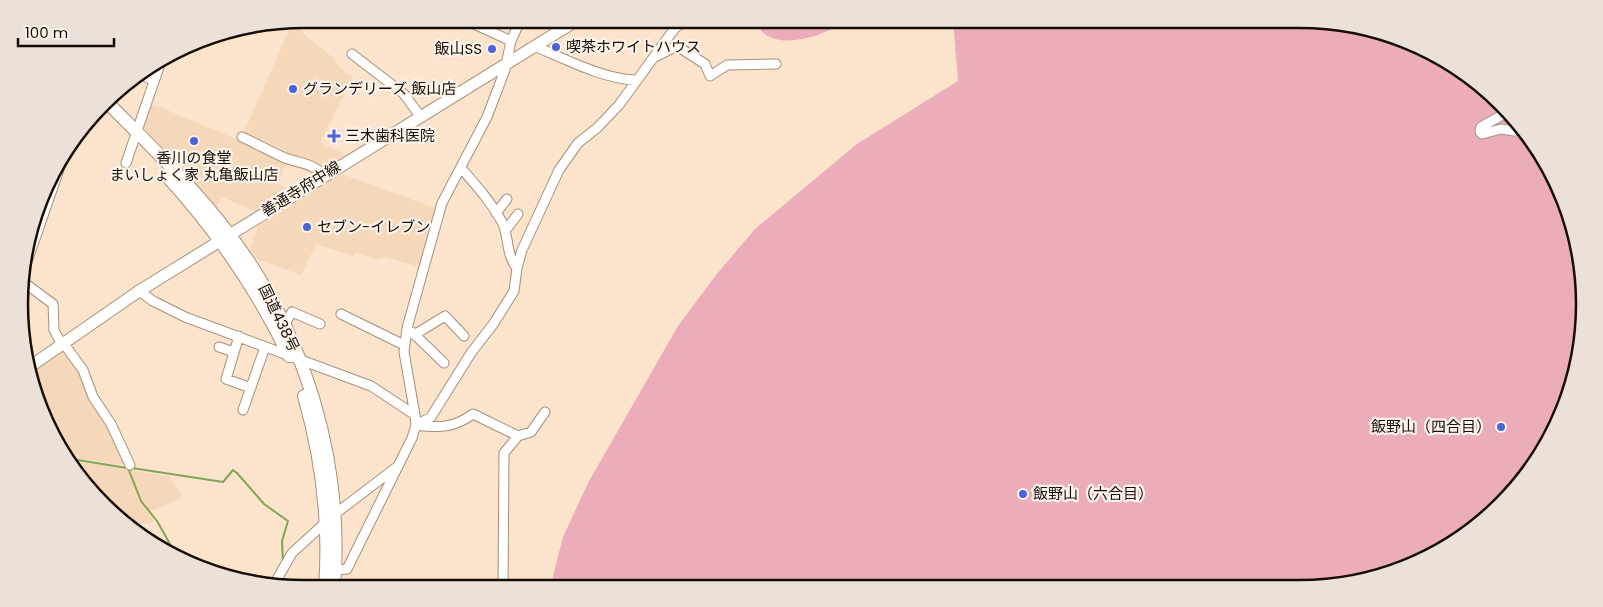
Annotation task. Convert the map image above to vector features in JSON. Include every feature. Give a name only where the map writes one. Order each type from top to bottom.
[{"type":"highway","name":"国道438号","points":[[110,106],[135,137]]},
{"type":"highway","name":"国道438号","points":[[105,111],[188,187],[224,237],[256,273],[284,325],[293,355],[320,418],[332,474],[330,518],[333,580]]},
{"type":"highway","name":"国道438号","points":[[224,237],[293,355]]},
{"type":"highway","name":"国道438号","points":[[328,580],[331,571]]},
{"type":"main road","name":"善通寺府中線","points":[[34,364],[139,290],[564,28]]},
{"type":"street","points":[[483,28],[511,41]]},
{"type":"street","points":[[331,571],[347,569],[416,425],[404,345],[407,328],[440,210],[487,117],[508,62],[511,41],[517,28]]},
{"type":"street","points":[[416,425],[431,417],[471,353],[505,307],[514,291],[522,250],[559,170],[578,143],[597,128],[619,105],[635,80],[675,28]]},
{"type":"street","points":[[534,46],[583,67],[625,80],[635,80]]},
{"type":"street","points":[[653,58],[677,46],[705,64],[710,76],[727,65],[776,64]]},
{"type":"street","points":[[353,54],[404,94],[420,116]]},
{"type":"street","points":[[126,163],[158,69]]},
{"type":"street","points":[[146,77],[153,80]]},
{"type":"street","points":[[1501,115],[1481,127],[1480,132],[1482,134],[1500,129],[1514,131]]},
{"type":"street","points":[[242,137],[287,159],[300,161],[316,167],[324,175]]},
{"type":"street","points":[[461,168],[482,192],[496,213],[505,231],[511,261],[517,268]]},
{"type":"street","points":[[36,234],[50,196]]},
{"type":"street","points":[[496,213],[507,199]]},
{"type":"street","points":[[505,231],[518,214]]},
{"type":"street","points":[[28,285],[53,304],[54,330],[63,345],[83,370],[93,397],[111,424],[130,466]]},
{"type":"street","points":[[139,290],[153,301],[185,317],[265,347],[293,355],[370,386],[415,415]]},
{"type":"street","points":[[284,325],[292,312],[320,324]]},
{"type":"street","points":[[341,314],[404,345]]},
{"type":"street","points":[[414,335],[445,316],[464,336]]},
{"type":"street","points":[[407,328],[444,363]]},
{"type":"street","points":[[239,336],[226,379],[251,388]]},
{"type":"street","points":[[219,347],[234,352]]},
{"type":"street","points":[[242,405],[251,388],[265,347]]},
{"type":"street","points":[[503,580],[504,453],[518,436],[531,432],[545,412]]},
{"type":"street","points":[[416,425],[447,427],[461,422],[473,414],[518,436]]},
{"type":"street","points":[[278,578],[292,553],[330,518],[398,466]]},
{"type":"shaded area","points":[[290,28],[299,28],[333,58],[345,73],[353,77],[320,142],[346,155],[314,175],[286,164],[278,184],[290,189],[255,211],[222,197],[217,207],[141,126],[148,104],[160,107],[240,141]]},
{"type":"shaded area","points":[[760,28],[833,28],[798,40],[771,38]]},
{"type":"shaded area","points":[[954,28],[1318,28],[1353,33],[1388,42],[1438,64],[1468,85],[1495,108],[1518,135],[1547,181],[1566,232],[1575,285],[1576,304],[1573,340],[1561,392],[1539,442],[1518,472],[1495,499],[1468,522],[1438,543],[1388,565],[1336,577],[1300,580],[552,580],[563,537],[588,483],[678,326],[716,275],[755,229],[857,144],[958,81]]},
{"type":"shaded area","points":[[336,172],[438,209],[420,267],[385,257],[377,260],[355,252],[353,256],[316,244],[301,275],[259,260],[250,249],[258,226],[295,204]]},
{"type":"shaded area","points":[[63,349],[78,369],[125,465],[75,458],[56,426],[42,392],[36,371],[41,365]]},
{"type":"shaded area","points":[[78,462],[169,476],[183,498],[148,512],[154,521],[148,524],[138,524],[108,499]]},
{"type":"waterway","points":[[76,460],[127,468]]},
{"type":"waterway","points":[[128,468],[141,501],[157,521],[171,546]]},
{"type":"waterway","points":[[132,468],[223,482],[233,470],[264,504],[288,521],[282,541],[283,562]]},
{"type":"place","name":"喫茶ホワイトハウス","points":[[556,47]]},
{"type":"place","name":"飯山SS","points":[[492,49]]},
{"type":"place","name":"グランデリーズ 飯山店","points":[[293,89]]},
{"type":"place","name":"三木歯科医院","points":[[334,136]]},
{"type":"place","name":"香川の食堂 まいしょく家 丸亀飯山店","points":[[194,141]]},
{"type":"place","name":"セブン-イレブン","points":[[307,227]]},
{"type":"place","name":"飯野山（四合目）","points":[[1501,427]]},
{"type":"place","name":"飯野山（六合目）","points":[[1023,494]]}]
